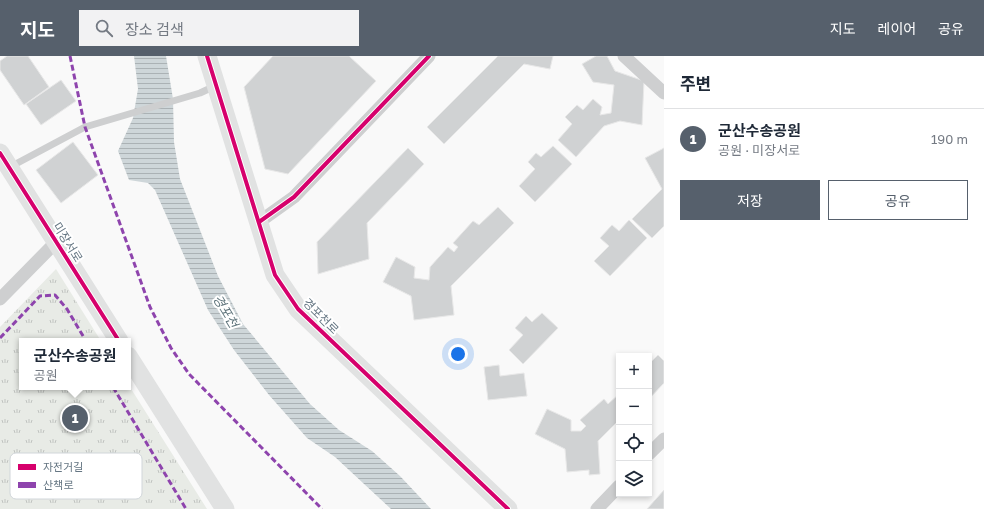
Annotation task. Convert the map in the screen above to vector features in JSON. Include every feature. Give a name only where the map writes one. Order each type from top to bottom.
[{"type":"street","name":"경포천로","points":[[206,56],[208,89],[259,222],[275,275],[298,309],[508,509]]},
{"type":"street","points":[[259,222],[294,198],[429,56]]},
{"type":"street","points":[[624,56],[664,93]]},
{"type":"street","name":"미장서로","points":[[4,160],[117,338]]},
{"type":"street","points":[[0,299],[56,242]]},
{"type":"street","points":[[131,361],[225,509]]},
{"type":"street","points":[[652,451],[664,439]]},
{"type":"street","points":[[597,509],[616,489]]},
{"type":"lane","points":[[4,160],[86,127],[208,89]]},
{"type":"green space","points":[[56,269],[99,338],[19,338],[19,390],[131,390],[131,389],[207,509],[0,509],[0,327]]},
{"type":"water","name":"경포천","points":[[134,56],[166,56],[173,99],[174,142],[180,179],[218,276],[243,324],[310,404],[339,430],[372,451],[400,476],[431,509],[391,509],[335,457],[307,438],[269,395],[234,350],[208,310],[155,190],[148,183],[129,180],[118,151],[133,118],[138,89]]},
{"type":"building","points":[[7,56],[28,56],[49,87],[24,105],[0,70],[0,61]]},
{"type":"building","points":[[273,56],[349,56],[376,81],[288,174],[265,169],[244,87]]},
{"type":"building","points":[[498,56],[553,56],[550,69],[524,64],[444,144],[427,127]]},
{"type":"building","points":[[596,56],[607,56],[615,71],[644,81],[642,125],[620,121],[604,126],[576,157],[558,140],[572,124],[565,117],[577,105],[583,110],[593,99],[602,107],[600,115],[611,113],[614,85],[593,82],[582,64]]},
{"type":"building","points":[[61,80],[76,101],[41,125],[26,104]]},
{"type":"building","points":[[73,142],[98,175],[61,203],[36,170]]},
{"type":"building","points":[[553,146],[572,164],[535,202],[519,186],[535,169],[528,162],[536,153],[541,157]]},
{"type":"building","points":[[408,148],[424,164],[367,223],[369,259],[318,274],[317,242]]},
{"type":"building","points":[[664,148],[664,226],[652,238],[632,219],[662,189],[645,158]]},
{"type":"building","points":[[498,207],[514,223],[451,286],[454,315],[414,320],[411,296],[383,282],[396,257],[415,267],[414,278],[429,280],[430,267],[448,247],[454,252],[458,247],[453,243],[473,221],[479,225]]},
{"type":"building","points":[[629,220],[647,238],[610,276],[594,261],[609,246],[600,238],[612,225],[619,231]]},
{"type":"building","points":[[542,313],[558,328],[523,364],[509,350],[523,335],[515,328],[526,316],[532,322]]},
{"type":"building","points":[[658,355],[664,361],[664,383],[652,396],[652,389],[652,361]]},
{"type":"building","points":[[499,365],[500,376],[524,373],[527,396],[488,400],[484,367]]},
{"type":"building","points":[[616,397],[616,423],[598,441],[600,474],[589,475],[589,470],[567,472],[565,449],[535,434],[547,409],[571,420],[571,431],[581,431],[586,426],[580,420],[604,399],[608,404]]},
{"type":"building","points":[[664,490],[664,509],[647,509]]},
{"type":"marked path","points":[[70,56],[85,127],[150,307],[171,348],[189,374],[322,509]]},
{"type":"marked path","points":[[0,338],[40,296],[55,295],[67,309],[84,338]]},
{"type":"marked path","points":[[115,390],[186,509]]},
{"type":"cycle path","points":[[207,56],[275,275],[298,309],[508,509]]},
{"type":"cycle path","points":[[259,222],[294,197],[429,56]]},
{"type":"cycle path","points":[[0,153],[117,338]]},
{"type":"place","name":"군산수송공원","points":[[75,418]]}]
